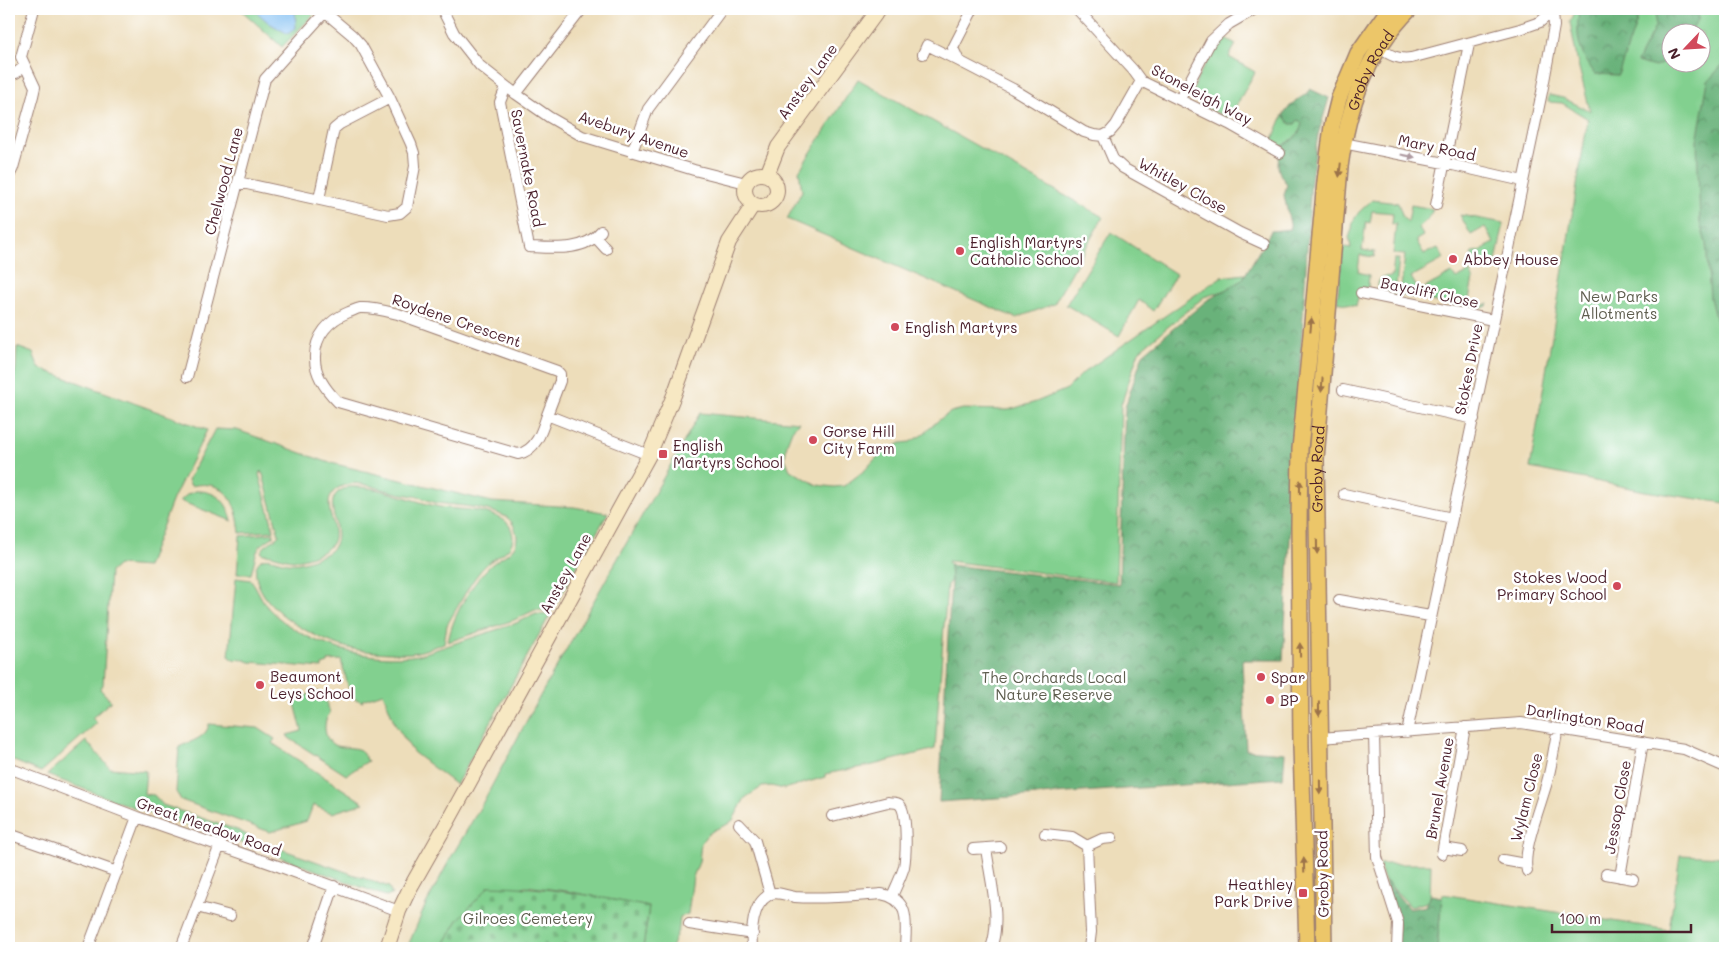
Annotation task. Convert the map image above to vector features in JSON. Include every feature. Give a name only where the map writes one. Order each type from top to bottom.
[{"type":"main road","name":"Anstey Lane","points":[[767,175],[778,147],[879,9]]},
{"type":"main road","name":"Groby Road","points":[[1307,948],[1302,773],[1299,527],[1300,449],[1308,356],[1324,181],[1332,126],[1339,98],[1355,60],[1365,43],[1391,9]]},
{"type":"main road","name":"Groby Road","points":[[1324,948],[1316,459],[1340,167],[1348,120],[1355,97],[1366,72],[1379,48],[1410,9]]},
{"type":"main road","points":[[759,174],[767,175],[776,186],[775,197],[766,206],[753,205],[746,196],[746,183],[759,174]]},
{"type":"main road","name":"Anstey Lane","points":[[387,948],[399,911],[409,890],[649,455],[674,395],[729,242],[753,205]]},
{"type":"street","points":[[9,176],[34,96],[34,81],[25,66],[21,54],[32,9]]},
{"type":"street","name":"Avebury Avenue","points":[[442,9],[454,32],[480,66],[516,94],[582,136],[694,170],[746,183]]},
{"type":"street","points":[[516,94],[582,9]]},
{"type":"street","points":[[632,152],[648,109],[722,9]]},
{"type":"street","points":[[959,61],[954,48],[973,9]]},
{"type":"street","name":"Stoneleigh Way","points":[[1077,9],[1141,81],[1229,124],[1280,154]]},
{"type":"street","points":[[1180,99],[1211,41],[1228,24],[1255,9]]},
{"type":"street","points":[[238,182],[388,215],[400,213],[407,207],[415,166],[414,153],[390,98],[361,45],[323,10]]},
{"type":"street","name":"Chelwood Lane","points":[[187,377],[265,79],[323,10]]},
{"type":"street","points":[[1379,48],[1403,60],[1500,36],[1540,22],[1554,10]]},
{"type":"street","name":"Stokes Drive","points":[[1407,732],[1523,181],[1554,26],[1554,10]]},
{"type":"street","points":[[1436,205],[1469,44]]},
{"type":"street","points":[[923,54],[927,45],[1013,89],[1084,132],[1103,136],[1116,125],[1141,81]]},
{"type":"street","points":[[9,75],[16,73],[25,66]]},
{"type":"street","name":"Savernake Road","points":[[506,87],[500,102],[529,247],[576,246],[591,242],[599,235],[606,249]]},
{"type":"street","points":[[319,199],[334,129],[390,98]]},
{"type":"street","name":"Whitley Close","points":[[1103,136],[1113,159],[1123,168],[1233,229],[1264,244]]},
{"type":"street","name":"Mary Road","points":[[1343,143],[1523,181]]},
{"type":"street","name":"Baycliff Close","points":[[1361,293],[1494,320]]},
{"type":"street","name":"Roydene Crescent","points":[[360,308],[398,314],[557,371],[560,374],[560,381],[547,415],[536,442],[524,453],[518,454],[338,402],[322,382],[314,359],[316,350],[323,332],[336,317],[360,308]]},
{"type":"street","points":[[1344,390],[1474,419]]},
{"type":"street","points":[[547,415],[649,455]]},
{"type":"street","points":[[1344,494],[1452,518]]},
{"type":"street","points":[[1339,600],[1430,616]]},
{"type":"street","name":"Darlington Road","points":[[1320,738],[1521,723],[1684,748],[1725,767]]},
{"type":"street","name":"Brunel Avenue","points":[[1462,851],[1442,851],[1465,727]]},
{"type":"street","name":"Wylam Close","points":[[1503,860],[1526,868],[1535,820],[1548,780],[1558,729]]},
{"type":"street","points":[[1374,734],[1377,857],[1398,923],[1397,948]]},
{"type":"street","name":"Jessop Close","points":[[1620,877],[1643,742]]},
{"type":"street","name":"Great Meadow Road","points":[[9,768],[137,817],[220,845],[399,911]]},
{"type":"street","points":[[832,816],[888,802],[896,803],[902,808],[905,822],[905,853],[903,867],[892,896]]},
{"type":"street","points":[[88,948],[137,817]]},
{"type":"street","points":[[739,824],[755,841],[770,894]]},
{"type":"street","points":[[9,834],[117,872]]},
{"type":"street","points":[[1045,834],[1072,837],[1087,846]]},
{"type":"street","points":[[1087,846],[1102,839],[1112,838]]},
{"type":"street","points":[[181,948],[220,845]]},
{"type":"street","points":[[1087,846],[1091,932],[1088,948]]},
{"type":"street","points":[[986,848],[995,905],[994,939],[991,948]]},
{"type":"street","points":[[973,849],[1000,848]]},
{"type":"street","points":[[1606,874],[1633,879]]},
{"type":"street","points":[[313,948],[334,886]]},
{"type":"street","points":[[752,948],[758,908],[770,894],[794,897],[880,894],[892,896],[901,904],[904,911],[906,930],[905,948]]},
{"type":"street","points":[[197,907],[230,916]]},
{"type":"street","points":[[689,924],[753,934]]},
{"type":"green space","points":[[240,9],[312,9],[315,13],[282,47]]},
{"type":"green space","name":"New Parks Allotments","points":[[1577,9],[1725,9],[1725,503],[1645,491],[1530,468],[1588,119],[1562,103],[1548,102],[1549,95],[1563,98],[1590,111],[1570,22]]},
{"type":"green space","points":[[1579,9],[1639,9],[1637,21],[1618,75],[1595,74],[1589,66],[1578,36]]},
{"type":"green space","points":[[1656,9],[1699,9],[1696,22],[1662,22],[1662,64],[1655,67],[1637,62],[1655,27]]},
{"type":"green space","points":[[1225,38],[1236,44],[1229,57],[1255,72],[1230,117],[1227,118],[1199,104],[1193,95],[1194,88],[1203,69]]},
{"type":"green space","points":[[1725,62],[1725,375],[1720,338],[1710,298],[1706,243],[1700,223],[1697,141],[1708,81]]},
{"type":"green space","points":[[858,79],[1103,217],[1054,304],[1016,318],[787,219],[802,191],[799,171]]},
{"type":"green space","name":"The Orchards Local Nature Reserve","points":[[1310,89],[1329,98],[1318,135],[1311,180],[1283,660],[1242,660],[1246,750],[1285,753],[1283,778],[939,802],[951,580],[950,565],[1119,584],[1125,407],[1143,354],[1206,301],[1242,280],[1271,231],[1291,229],[1284,195],[1287,184],[1280,175],[1278,162],[1282,146],[1295,137],[1302,123],[1298,120],[1295,124],[1290,124],[1283,115],[1294,102],[1305,95]]},
{"type":"green space","points":[[1283,115],[1290,124],[1298,120],[1303,123],[1297,134],[1282,146],[1281,150],[1276,148],[1273,139]]},
{"type":"green space","points":[[1372,200],[1398,203],[1403,217],[1408,222],[1411,205],[1433,209],[1429,218],[1419,227],[1423,236],[1416,240],[1424,254],[1438,248],[1444,259],[1411,277],[1419,291],[1452,273],[1456,279],[1470,272],[1473,278],[1468,306],[1478,308],[1488,303],[1487,306],[1478,310],[1400,295],[1405,255],[1393,254],[1396,224],[1392,224],[1393,213],[1372,211],[1370,223],[1366,222],[1362,250],[1375,252],[1374,257],[1360,255],[1358,272],[1369,275],[1368,287],[1360,290],[1356,306],[1337,302],[1343,247],[1351,248],[1349,238],[1353,221],[1359,212]]},
{"type":"green space","points":[[1460,215],[1504,223],[1495,266],[1475,262],[1471,254],[1494,243],[1485,227],[1471,235]]},
{"type":"green space","points":[[1111,232],[1176,274],[1153,311],[1139,300],[1119,336],[1066,305]]},
{"type":"green space","points":[[1394,259],[1399,259],[1395,295],[1380,292],[1378,286],[1378,282],[1382,277],[1392,276]]},
{"type":"green space","points":[[1300,267],[1204,297],[1139,351],[1121,405],[1116,582],[948,561],[951,580],[947,585],[935,749],[873,765],[825,774],[825,777],[784,789],[771,786],[762,787],[745,798],[733,820],[714,830],[701,843],[699,862],[693,877],[688,914],[680,917],[679,928],[671,948],[643,948],[649,907],[566,891],[525,886],[458,920],[442,948],[407,948],[426,904],[450,859],[700,413],[799,422],[792,430],[787,443],[785,458],[790,470],[817,485],[844,486],[865,470],[879,455],[901,443],[910,442],[922,435],[951,412],[963,409],[1008,410],[1036,402],[1067,389],[1084,372],[1221,277]]},
{"type":"green space","points":[[17,347],[33,353],[39,368],[207,430],[173,499],[147,567],[118,565],[110,572],[103,685],[100,689],[111,701],[92,718],[97,723],[41,772],[9,759],[9,396],[16,368]]},
{"type":"green space","points":[[215,429],[237,430],[327,462],[492,502],[574,507],[608,513],[552,611],[535,610],[514,620],[448,642],[456,616],[474,585],[489,567],[515,546],[517,537],[509,519],[488,510],[437,503],[419,497],[351,484],[336,489],[331,495],[329,508],[334,538],[329,547],[324,551],[297,560],[263,554],[261,552],[263,549],[279,535],[262,471],[259,474],[274,531],[240,533],[236,512],[228,495],[222,489],[213,486],[203,484],[191,486],[188,480]]},
{"type":"green space","points":[[349,487],[370,488],[443,508],[478,511],[494,515],[507,522],[513,538],[510,547],[487,564],[472,582],[447,625],[444,643],[411,653],[389,653],[353,649],[325,640],[295,624],[269,602],[261,589],[256,571],[257,565],[262,559],[293,563],[302,562],[325,554],[334,547],[337,538],[333,499],[338,492]]},
{"type":"green space","points":[[195,491],[209,492],[220,498],[224,502],[232,521],[180,501]]},
{"type":"green space","points":[[274,533],[274,536],[260,546],[251,574],[237,574],[240,536]]},
{"type":"green space","points":[[236,578],[251,580],[269,609],[301,633],[319,642],[359,654],[400,657],[419,655],[514,624],[536,614],[550,615],[456,785],[413,752],[395,724],[383,693],[362,700],[363,702],[351,697],[341,660],[328,661],[328,663],[322,665],[322,668],[231,659],[229,656]]},
{"type":"green space","points":[[320,692],[325,697],[330,713],[326,720],[325,729],[330,742],[334,745],[360,750],[368,761],[346,775],[287,735],[302,731],[294,699]]},
{"type":"green space","points":[[209,724],[258,728],[275,739],[272,743],[364,803],[332,813],[313,805],[307,821],[270,832],[181,800],[176,792],[179,747],[202,736],[208,729]]},
{"type":"green space","points":[[86,741],[110,768],[146,771],[144,794],[154,795],[163,805],[240,831],[250,837],[254,842],[253,847],[121,803],[47,775]]},
{"type":"green space","points":[[275,847],[389,887],[392,895],[385,896],[272,854],[268,849]]},
{"type":"green space","points":[[1680,855],[1725,857],[1725,948],[1437,948],[1442,894],[1669,930]]},
{"type":"green space","points":[[1379,864],[1431,864],[1430,901],[1411,907],[1384,879]]},
{"type":"green space","points":[[1384,879],[1409,909],[1426,906],[1431,895],[1442,897],[1437,948],[1397,948],[1398,925]]},
{"type":"green space","name":"Gilroes Cemetery","points":[[489,886],[550,890],[649,907],[643,948],[442,948],[458,920]]},
{"type":"water","points":[[253,9],[295,9],[296,28],[288,34],[269,23]]},
{"type":"place","name":"English Martyrs' Catholic School","points":[[960,251]]},
{"type":"place","name":"Abbey House","points":[[1453,259]]},
{"type":"place","name":"English Martyrs","points":[[895,327]]},
{"type":"place","name":"Gorse Hill City Farm","points":[[813,440]]},
{"type":"place","name":"English Martyrs School","points":[[663,454]]},
{"type":"place","name":"Stokes Wood Primary School","points":[[1617,586]]},
{"type":"place","name":"Spar","points":[[1261,677]]},
{"type":"place","name":"Beaumont Leys School","points":[[260,685]]},
{"type":"place","name":"BP","points":[[1270,700]]},
{"type":"place","name":"Heathley Park Drive","points":[[1303,893]]}]
